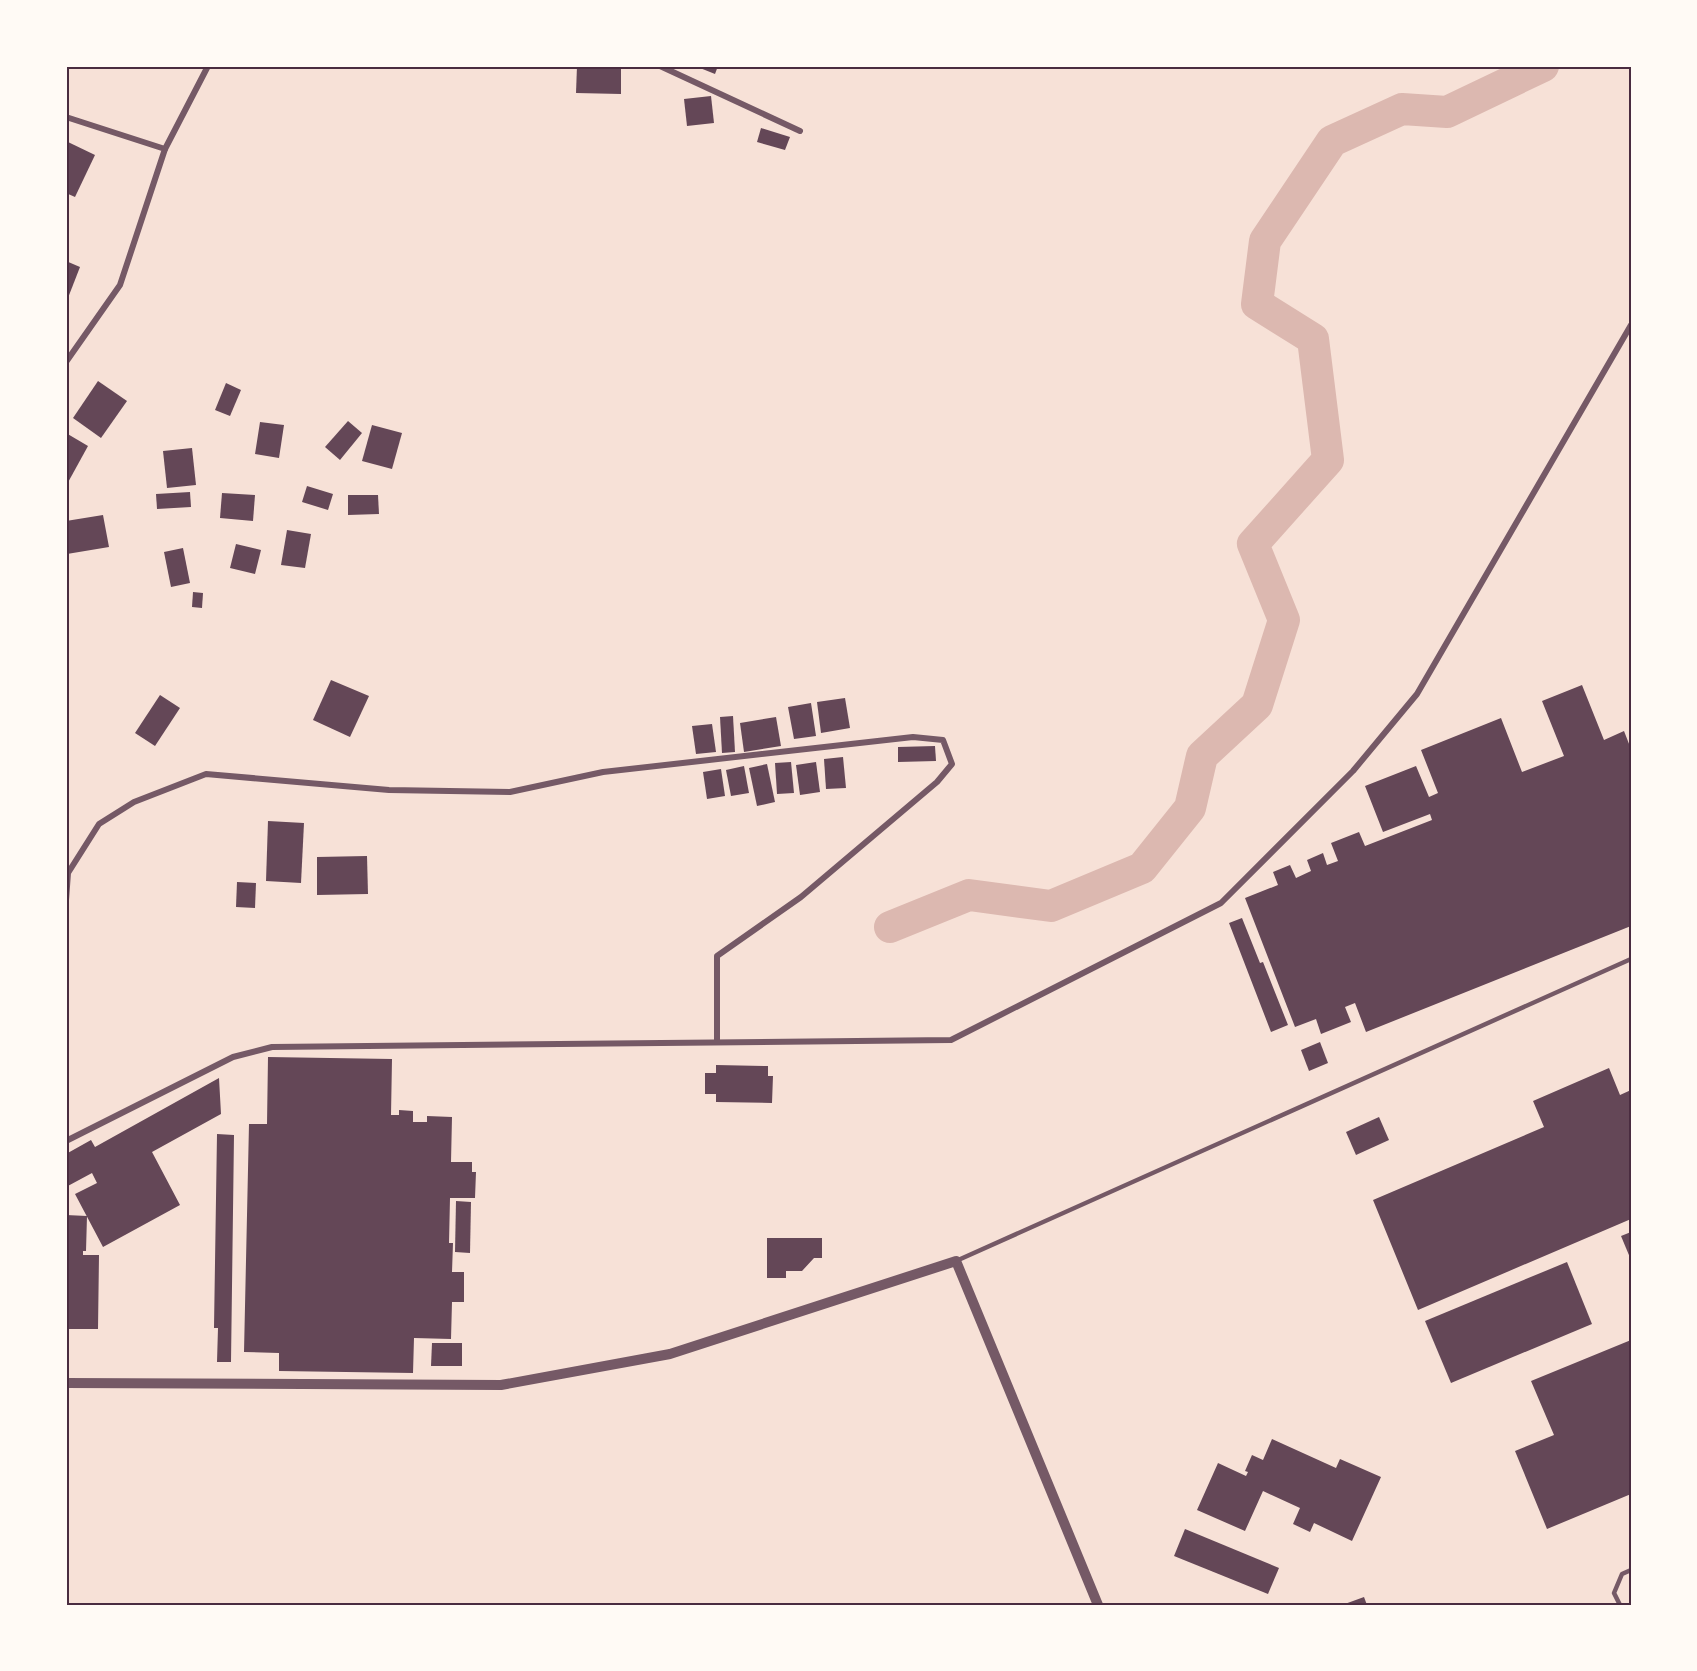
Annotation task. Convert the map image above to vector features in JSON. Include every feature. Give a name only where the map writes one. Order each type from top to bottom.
[{"type":"street","points":[[66,362],[120,285],[165,149],[208,66]]},
{"type":"street","points":[[660,66],[800,131]]},
{"type":"street","points":[[66,117],[165,149]]},
{"type":"street","points":[[66,1141],[233,1057],[272,1047],[951,1040],[1221,903],[1353,771],[1417,694],[1631,325]]},
{"type":"street","points":[[66,900],[69,873],[99,824],[134,802],[206,774],[389,790],[510,792],[603,772],[913,737],[943,740],[952,764],[937,782],[801,897],[717,956],[717,1041]]},
{"type":"street","points":[[66,1383],[501,1385],[670,1354],[956,1261],[1098,1605]]},
{"type":"lane","points":[[956,1261],[1631,959]]},
{"type":"lane","points":[[1620,1605],[1614,1593],[1622,1574],[1631,1570]]},
{"type":"building","points":[[577,66],[621,66],[621,94],[576,93]]},
{"type":"building","points":[[695,66],[718,66],[715,74]]},
{"type":"building","points":[[711,96],[714,123],[687,126],[684,99]]},
{"type":"building","points":[[761,128],[790,137],[785,150],[757,142]]},
{"type":"building","points":[[68,142],[95,155],[75,197],[66,193],[66,146]]},
{"type":"building","points":[[66,261],[80,267],[66,303]]},
{"type":"building","points":[[98,381],[127,401],[101,438],[73,418]]},
{"type":"building","points":[[226,383],[241,390],[230,416],[215,410]]},
{"type":"building","points":[[348,421],[362,433],[340,460],[325,447]]},
{"type":"building","points":[[260,422],[284,425],[279,458],[255,454]]},
{"type":"building","points":[[372,425],[402,433],[392,469],[362,461]]},
{"type":"building","points":[[66,433],[88,446],[66,486]]},
{"type":"building","points":[[192,448],[196,485],[167,488],[163,451]]},
{"type":"building","points":[[307,486],[333,494],[328,510],[302,502]]},
{"type":"building","points":[[190,492],[191,507],[157,509],[156,494]]},
{"type":"building","points":[[222,493],[255,495],[253,521],[220,518]]},
{"type":"building","points":[[348,495],[378,495],[379,514],[348,515]]},
{"type":"building","points":[[103,515],[109,547],[67,554],[66,521]]},
{"type":"building","points":[[287,530],[311,534],[305,568],[281,565]]},
{"type":"building","points":[[236,544],[261,550],[255,574],[230,568]]},
{"type":"building","points":[[183,548],[190,583],[171,587],[164,552]]},
{"type":"building","points":[[193,592],[203,593],[202,608],[192,607]]},
{"type":"building","points":[[331,680],[369,696],[350,737],[313,720]]},
{"type":"building","points":[[1582,685],[1604,740],[1624,731],[1631,749],[1631,926],[1366,1032],[1355,1003],[1345,1007],[1351,1022],[1321,1034],[1316,1019],[1295,1027],[1245,898],[1278,885],[1273,872],[1290,865],[1296,878],[1311,871],[1307,860],[1323,853],[1327,865],[1338,861],[1331,843],[1359,832],[1365,846],[1432,820],[1430,814],[1383,832],[1365,786],[1416,766],[1429,797],[1438,793],[1421,750],[1501,718],[1522,772],[1564,756],[1542,701]]},
{"type":"building","points":[[160,695],[180,708],[155,746],[135,733]]},
{"type":"building","points":[[845,698],[850,728],[821,733],[817,702]]},
{"type":"building","points":[[811,703],[816,736],[794,739],[788,707]]},
{"type":"building","points":[[733,716],[735,752],[722,753],[720,717]]},
{"type":"building","points":[[776,717],[781,746],[744,752],[740,723]]},
{"type":"building","points":[[712,724],[716,752],[696,754],[692,726]]},
{"type":"building","points":[[935,746],[936,761],[898,762],[898,747]]},
{"type":"building","points":[[843,757],[846,788],[826,789],[824,759]]},
{"type":"building","points":[[791,762],[794,793],[777,794],[775,763]]},
{"type":"building","points":[[816,762],[820,792],[800,795],[796,765]]},
{"type":"building","points":[[767,764],[775,802],[757,806],[749,768]]},
{"type":"building","points":[[744,766],[749,793],[731,796],[726,770]]},
{"type":"building","points":[[721,769],[725,796],[707,799],[703,772]]},
{"type":"building","points":[[268,821],[304,823],[301,883],[266,881]]},
{"type":"building","points":[[367,856],[368,894],[317,895],[317,857]]},
{"type":"building","points":[[237,882],[256,883],[255,908],[236,907]]},
{"type":"building","points":[[1242,918],[1260,963],[1263,962],[1288,1025],[1271,1032],[1229,923]]},
{"type":"building","points":[[1320,1042],[1328,1063],[1309,1071],[1301,1050]]},
{"type":"building","points":[[268,1057],[392,1059],[391,1115],[399,1115],[399,1110],[413,1111],[413,1122],[427,1122],[427,1116],[452,1117],[451,1162],[472,1162],[472,1172],[476,1172],[475,1198],[450,1198],[449,1243],[453,1243],[452,1272],[464,1272],[464,1302],[452,1302],[451,1339],[414,1338],[413,1373],[279,1371],[279,1353],[244,1352],[249,1124],[267,1124]]},
{"type":"building","points":[[716,1065],[768,1066],[768,1076],[773,1076],[772,1103],[716,1102],[716,1094],[705,1094],[705,1073],[716,1073]]},
{"type":"building","points":[[1609,1068],[1620,1095],[1631,1090],[1631,1219],[1418,1310],[1373,1200],[1544,1127],[1533,1101]]},
{"type":"building","points":[[219,1078],[221,1114],[152,1152],[180,1205],[103,1247],[75,1194],[97,1183],[92,1173],[66,1187],[66,1154],[91,1140],[95,1147]]},
{"type":"building","points":[[1379,1117],[1389,1140],[1356,1155],[1346,1132]]},
{"type":"building","points":[[217,1134],[234,1135],[231,1362],[217,1362],[218,1328],[214,1328]]},
{"type":"building","points":[[456,1201],[471,1202],[470,1253],[455,1252]]},
{"type":"building","points":[[66,1215],[87,1216],[86,1251],[83,1251],[83,1255],[99,1255],[98,1329],[66,1329]]},
{"type":"building","points":[[1631,1232],[1631,1260],[1621,1236]]},
{"type":"building","points":[[767,1238],[822,1238],[822,1258],[814,1258],[802,1271],[786,1271],[786,1278],[767,1278]]},
{"type":"building","points":[[1567,1262],[1592,1324],[1451,1383],[1425,1321]]},
{"type":"building","points":[[1631,1340],[1631,1494],[1547,1529],[1515,1451],[1554,1435],[1531,1381]]},
{"type":"building","points":[[432,1343],[462,1343],[462,1366],[431,1366]]},
{"type":"building","points":[[1272,1439],[1336,1468],[1340,1459],[1381,1477],[1352,1541],[1314,1523],[1310,1532],[1293,1524],[1300,1508],[1263,1491],[1245,1531],[1197,1510],[1218,1463],[1246,1476],[1248,1472],[1245,1471],[1252,1455],[1263,1460]]},
{"type":"building","points":[[1185,1529],[1279,1568],[1268,1594],[1174,1556]]},
{"type":"building","points":[[1364,1597],[1367,1605],[1342,1605]]},
{"type":"waterway","points":[[890,927],[969,895],[1051,906],[1142,868],[1190,808],[1202,756],[1257,705],[1284,620],[1253,544],[1328,460],[1313,339],[1257,304],[1265,241],[1332,141],[1402,109],[1447,112],[1543,66]]}]
